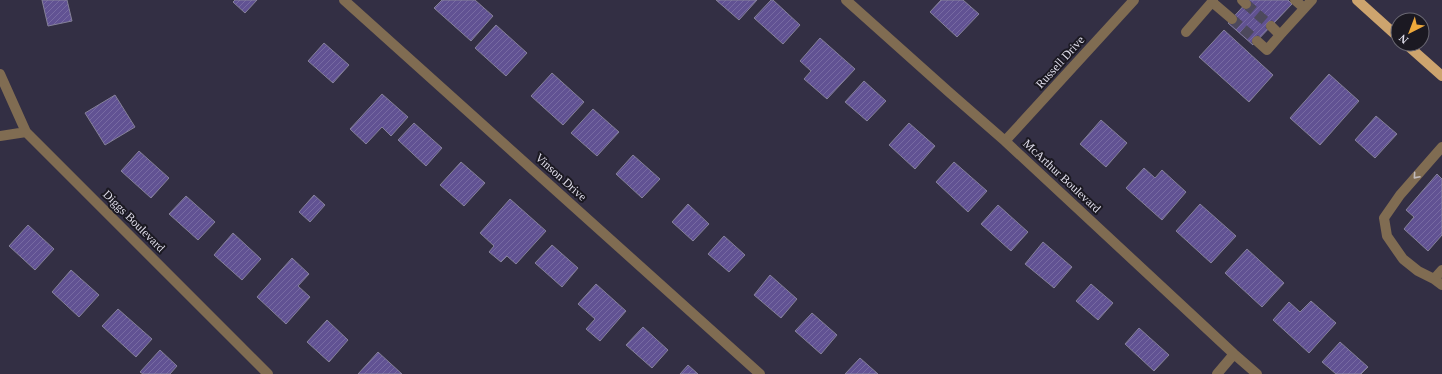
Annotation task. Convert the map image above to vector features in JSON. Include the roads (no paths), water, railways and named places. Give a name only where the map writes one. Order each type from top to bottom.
[{"type":"main road","points":[[1357,0],[1390,30]]},
{"type":"main road","points":[[1415,52],[1442,76]]},
{"type":"street","name":"Vinson Drive","points":[[344,0],[760,374]]},
{"type":"street","name":"McArthur Boulevard","points":[[846,0],[1005,141],[1257,374]]},
{"type":"street","name":"Russell Drive","points":[[1005,141],[1134,0]]},
{"type":"street","points":[[1295,0],[1304,8]]},
{"type":"street","points":[[1257,41],[1267,50],[1312,0]]},
{"type":"street","points":[[1186,32],[1213,1],[1232,19]]},
{"type":"street","points":[[1271,26],[1280,35]]},
{"type":"street","name":"Diggs Boulevard","points":[[0,74],[26,132],[268,374]]},
{"type":"street","points":[[0,136],[26,132]]},
{"type":"street","points":[[1442,147],[1400,195],[1384,218],[1387,236],[1403,258],[1418,271],[1438,282],[1442,270]]},
{"type":"street","points":[[1216,374],[1234,354]]},
{"type":"tunnel","points":[[1246,4],[1271,26]]},
{"type":"tunnel","points":[[1232,19],[1257,41]]}]
